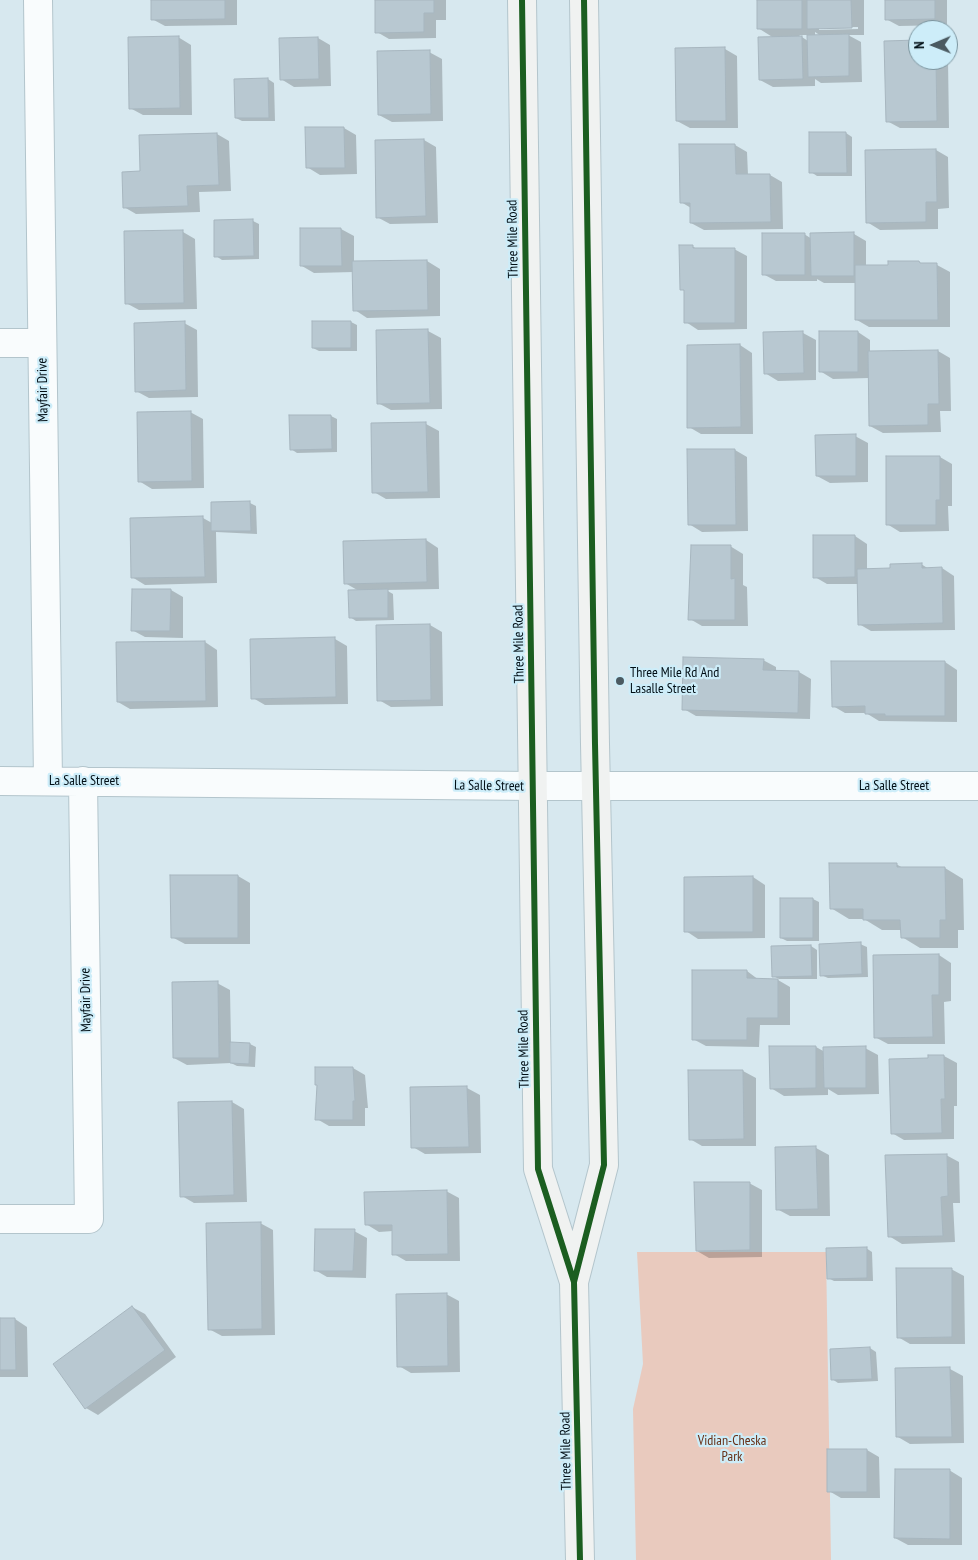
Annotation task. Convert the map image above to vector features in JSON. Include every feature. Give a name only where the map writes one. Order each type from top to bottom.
[{"type":"street","name":"Mayfair Drive","points":[[38,0],[48,781]]},
{"type":"street","name":"Three Mile Road","points":[[522,0],[538,1169],[574,1282]]},
{"type":"street","name":"Three Mile Road","points":[[580,1560],[574,1282],[604,1165],[595,786],[584,0]]},
{"type":"street","points":[[0,343],[42,343]]},
{"type":"street","name":"La Salle Street","points":[[0,781],[533,786],[978,786]]},
{"type":"street","name":"Mayfair Drive","points":[[0,1218],[89,1219],[83,781]]},
{"type":"green space","name":"Vidian-Cheska Park","points":[[637,1252],[826,1252],[831,1560],[636,1560],[633,1409],[643,1364]]},
{"type":"building","points":[[151,0],[225,0],[225,19],[151,20]]},
{"type":"building","points":[[375,0],[434,0],[434,13],[424,13],[424,32],[375,33]]},
{"type":"building","points":[[757,0],[802,0],[802,29],[757,29]]},
{"type":"building","points":[[807,0],[851,0],[852,28],[807,29]]},
{"type":"building","points":[[885,0],[935,0],[935,19],[885,20]]},
{"type":"building","points":[[849,34],[849,76],[808,77],[807,35]]},
{"type":"building","points":[[179,36],[180,108],[129,109],[128,37]]},
{"type":"building","points":[[802,36],[803,79],[759,80],[758,37]]},
{"type":"building","points":[[318,37],[319,79],[280,80],[279,38]]},
{"type":"building","points":[[908,40],[908,70],[936,70],[937,121],[886,122],[884,41]]},
{"type":"building","points":[[725,47],[726,121],[676,121],[675,48]]},
{"type":"building","points":[[430,50],[431,114],[378,115],[377,51]]},
{"type":"building","points":[[268,78],[269,118],[235,118],[234,79]]},
{"type":"building","points":[[305,127],[344,127],[345,168],[306,168]]},
{"type":"building","points":[[809,132],[846,132],[847,173],[809,173]]},
{"type":"building","points":[[217,133],[219,185],[187,186],[188,206],[123,208],[122,172],[140,171],[139,135]]},
{"type":"building","points":[[424,139],[426,216],[376,218],[375,140]]},
{"type":"building","points":[[679,144],[735,144],[736,174],[770,174],[771,222],[690,223],[690,203],[680,203]]},
{"type":"building","points":[[936,149],[937,202],[926,202],[926,222],[866,223],[865,150]]},
{"type":"building","points":[[253,219],[254,256],[214,257],[214,220]]},
{"type":"building","points":[[300,228],[341,228],[342,266],[300,266]]},
{"type":"building","points":[[183,230],[184,303],[125,304],[124,231]]},
{"type":"building","points":[[854,232],[854,276],[811,276],[810,233]]},
{"type":"building","points":[[762,233],[805,233],[805,275],[762,275]]},
{"type":"building","points":[[679,245],[693,245],[693,248],[735,248],[735,323],[684,323],[684,290],[680,290]]},
{"type":"building","points":[[427,260],[428,310],[353,311],[352,261]]},
{"type":"building","points":[[888,261],[937,263],[938,320],[855,320],[855,265],[888,265]]},
{"type":"building","points":[[185,321],[186,390],[135,392],[134,323]]},
{"type":"building","points":[[312,321],[351,321],[351,348],[312,348]]},
{"type":"building","points":[[428,329],[430,403],[377,404],[376,330]]},
{"type":"building","points":[[803,331],[804,373],[764,374],[763,332]]},
{"type":"building","points":[[819,331],[858,331],[858,372],[819,372]]},
{"type":"building","points":[[740,344],[741,427],[687,428],[687,345]]},
{"type":"building","points":[[938,350],[939,404],[928,404],[928,425],[869,426],[868,351]]},
{"type":"building","points":[[191,411],[192,481],[138,482],[137,412]]},
{"type":"building","points":[[289,415],[331,415],[332,449],[290,450]]},
{"type":"building","points":[[426,422],[428,492],[372,493],[371,423]]},
{"type":"building","points":[[856,434],[856,476],[816,476],[815,435]]},
{"type":"building","points":[[687,449],[735,449],[736,525],[688,525]]},
{"type":"building","points":[[886,456],[940,456],[940,500],[936,500],[936,525],[886,525]]},
{"type":"building","points":[[250,501],[251,531],[211,531],[211,502]]},
{"type":"building","points":[[203,516],[205,577],[131,578],[130,518]]},
{"type":"building","points":[[813,535],[855,535],[855,577],[813,578]]},
{"type":"building","points":[[426,539],[427,582],[344,584],[343,541]]},
{"type":"building","points":[[691,545],[731,545],[731,579],[735,578],[735,620],[688,620]]},
{"type":"building","points":[[922,563],[922,568],[942,567],[943,623],[858,625],[857,569],[890,568],[890,564]]},
{"type":"building","points":[[132,589],[171,589],[170,631],[131,631]]},
{"type":"building","points":[[388,589],[388,618],[349,618],[348,590]]},
{"type":"building","points":[[430,624],[431,700],[377,701],[376,625]]},
{"type":"building","points":[[335,637],[336,697],[251,699],[250,639]]},
{"type":"building","points":[[205,641],[206,701],[117,702],[116,642]]},
{"type":"building","points":[[683,657],[764,659],[763,670],[799,671],[798,713],[682,710]]},
{"type":"building","points":[[831,661],[945,661],[945,716],[885,716],[885,714],[865,714],[865,706],[832,707]]},
{"type":"building","points":[[829,863],[897,863],[897,867],[945,867],[946,920],[940,920],[940,938],[901,938],[900,920],[863,920],[863,909],[830,909]]},
{"type":"building","points":[[170,875],[238,875],[238,938],[171,938]]},
{"type":"building","points":[[753,876],[753,932],[684,932],[684,877]]},
{"type":"building","points":[[780,898],[813,898],[813,938],[780,938]]},
{"type":"building","points":[[861,942],[862,974],[820,976],[819,944]]},
{"type":"building","points":[[811,945],[812,976],[772,977],[771,946]]},
{"type":"building","points":[[939,954],[939,995],[932,995],[933,1037],[874,1038],[873,955]]},
{"type":"building","points":[[692,970],[747,970],[747,978],[778,979],[778,1018],[747,1018],[747,1040],[692,1040]]},
{"type":"building","points":[[218,981],[219,1058],[173,1058],[172,982]]},
{"type":"building","points":[[230,1042],[250,1043],[249,1064],[230,1063]]},
{"type":"building","points":[[769,1046],[816,1046],[816,1088],[770,1089]]},
{"type":"building","points":[[866,1046],[866,1088],[824,1088],[823,1047]]},
{"type":"building","points":[[928,1055],[944,1055],[945,1099],[941,1099],[942,1133],[891,1134],[889,1059],[928,1058]]},
{"type":"building","points":[[315,1067],[353,1067],[355,1101],[353,1101],[353,1120],[315,1120],[317,1085],[315,1085]]},
{"type":"building","points":[[688,1070],[743,1070],[744,1139],[689,1140]]},
{"type":"building","points":[[467,1086],[469,1147],[411,1148],[410,1087]]},
{"type":"building","points":[[232,1101],[234,1195],[180,1197],[178,1102]]},
{"type":"building","points":[[816,1146],[818,1209],[776,1210],[775,1147]]},
{"type":"building","points":[[947,1154],[948,1196],[941,1197],[943,1236],[888,1237],[885,1155]]},
{"type":"building","points":[[694,1182],[750,1182],[750,1250],[696,1251]]},
{"type":"building","points":[[447,1190],[448,1254],[392,1255],[392,1225],[365,1225],[364,1192]]},
{"type":"building","points":[[261,1222],[262,1329],[208,1330],[206,1223]]},
{"type":"building","points":[[315,1229],[355,1229],[353,1271],[314,1271]]},
{"type":"building","points":[[867,1247],[867,1278],[827,1279],[826,1248]]},
{"type":"building","points":[[896,1268],[952,1268],[952,1337],[897,1338]]},
{"type":"building","points":[[447,1293],[448,1366],[397,1367],[396,1294]]},
{"type":"building","points":[[132,1306],[165,1350],[85,1409],[53,1364]]},
{"type":"building","points":[[0,1318],[15,1318],[16,1370],[0,1370]]},
{"type":"building","points":[[870,1347],[872,1379],[831,1380],[830,1349]]},
{"type":"building","points":[[950,1367],[952,1437],[896,1437],[895,1368]]},
{"type":"building","points":[[827,1449],[867,1449],[867,1492],[827,1492]]},
{"type":"building","points":[[895,1469],[950,1469],[950,1539],[894,1538]]},
{"type":"cycle path","points":[[522,0],[538,1169],[574,1282],[580,1560]]},
{"type":"cycle path","points":[[574,1282],[604,1165],[595,744],[584,0]]},
{"type":"place","name":"Three Mile Rd And Lasalle Street","points":[[620,681]]}]
